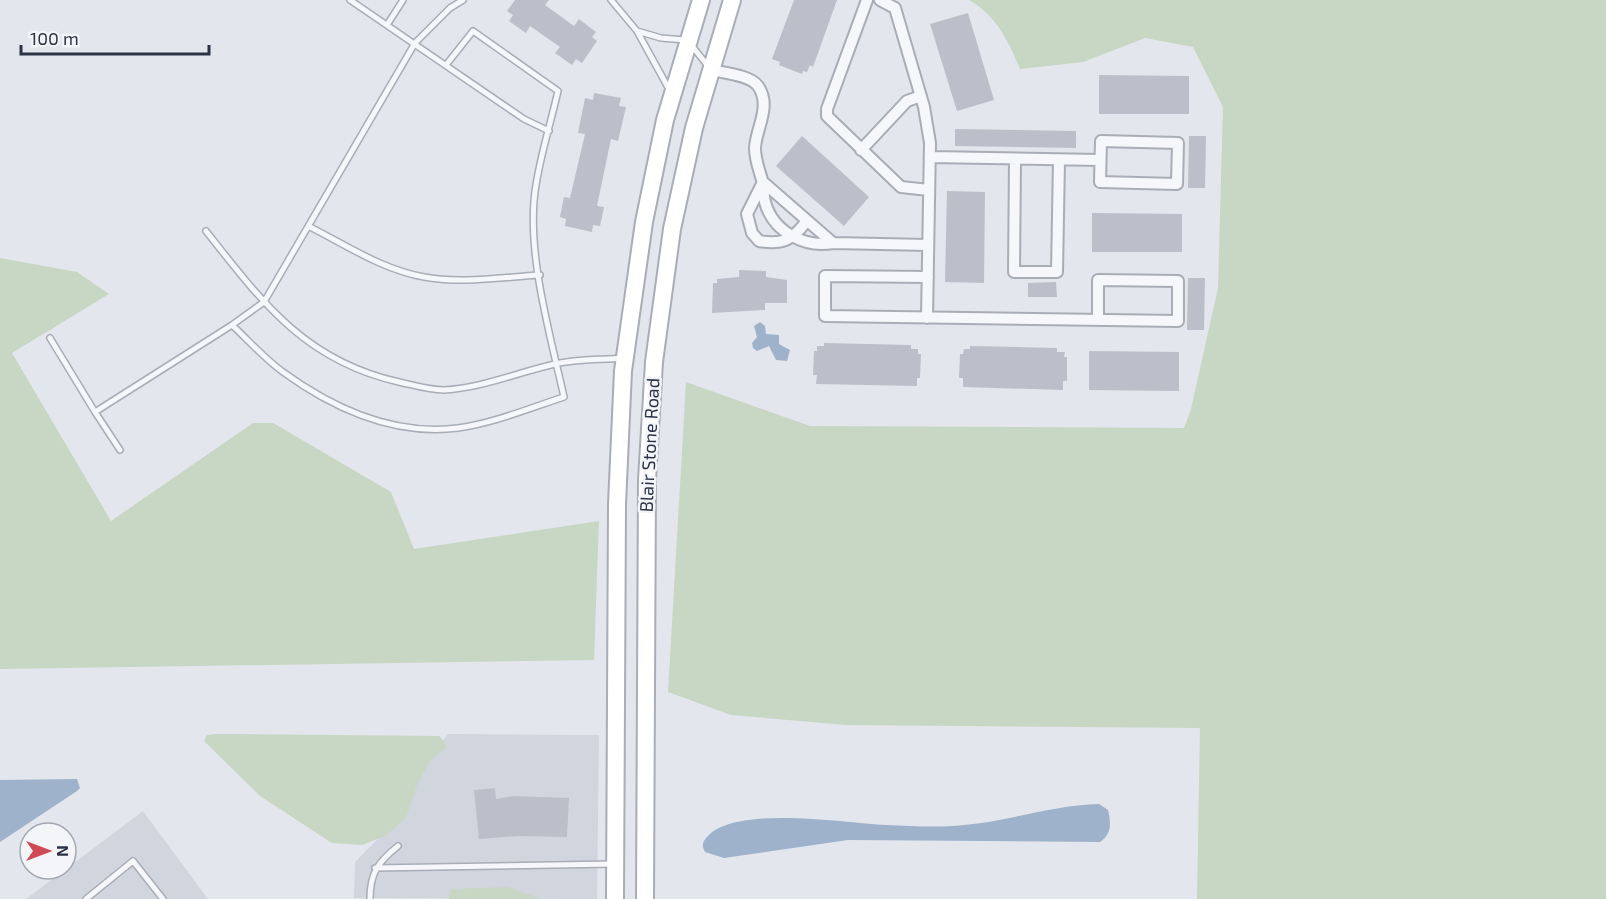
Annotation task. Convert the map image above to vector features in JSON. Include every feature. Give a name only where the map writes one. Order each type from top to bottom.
[{"type":"main road","name":"Blair Stone Road","points":[[615,899],[617,504],[625,358],[644,222],[672,95],[701,0]]},
{"type":"main road","name":"Blair Stone Road","points":[[645,899],[647,480],[654,362],[672,229],[694,128],[732,0]]},
{"type":"street","points":[[867,0],[827,109],[827,116],[901,187],[929,190]]},
{"type":"street","points":[[880,0],[895,8],[921,96],[930,143],[927,318]]},
{"type":"street","points":[[711,70],[745,79],[760,88],[764,107],[755,155],[763,182],[765,203],[774,219],[794,237],[814,245],[833,243],[928,245]]},
{"type":"street","points":[[861,150],[907,101],[921,96]]},
{"type":"street","points":[[1101,141],[1178,143],[1177,184],[1100,182],[1100,160],[1101,141]]},
{"type":"street","points":[[930,158],[1100,160]]},
{"type":"street","points":[[1015,159],[1014,272],[1058,272],[1059,160]]},
{"type":"street","points":[[763,182],[806,222],[833,243]]},
{"type":"street","points":[[763,182],[747,214],[752,232],[759,241],[784,243],[794,237],[806,222]]},
{"type":"street","points":[[928,277],[825,276],[825,316],[927,318],[1178,321],[1178,281],[1098,280],[1098,320]]},
{"type":"lane","points":[[350,0],[524,119],[549,130]]},
{"type":"lane","points":[[387,25],[403,0]]},
{"type":"lane","points":[[95,412],[232,326],[264,302],[415,43],[450,8],[463,0]]},
{"type":"lane","points":[[611,0],[637,31],[672,95]]},
{"type":"lane","points":[[232,326],[282,371],[331,402],[378,422],[413,429],[458,428],[564,397],[533,229],[536,186],[558,91],[473,31],[446,65]]},
{"type":"lane","points":[[637,31],[661,38],[687,40],[711,70]]},
{"type":"lane","points":[[310,226],[393,268],[425,278],[447,280],[540,275]]},
{"type":"lane","points":[[206,231],[264,302],[307,343],[338,361],[373,376],[443,390],[465,387],[557,364],[625,358]]},
{"type":"lane","points":[[50,338],[120,450]]},
{"type":"lane","points":[[370,899],[370,880],[375,868],[398,846]]},
{"type":"lane","points":[[86,899],[134,861],[164,899]]},
{"type":"lane","points":[[375,868],[616,864]]},
{"type":"shaded area","points":[[448,734],[599,735],[597,899],[354,898],[355,862],[409,807],[417,774]]},
{"type":"shaded area","points":[[143,811],[208,899],[26,899],[50,881],[78,881],[78,860]]},
{"type":"green space","points":[[969,0],[1606,0],[1606,899],[1197,899],[1200,728],[846,725],[731,715],[668,692],[686,382],[810,426],[1184,428],[1191,409],[1218,288],[1223,107],[1193,47],[1145,38],[1083,62],[1020,69],[1006,39],[994,21]]},
{"type":"green space","points":[[0,258],[77,272],[109,294],[12,353],[111,521],[253,423],[273,423],[391,492],[414,549],[599,521],[594,660],[0,669]]},
{"type":"green space","points":[[207,735],[440,736],[447,747],[430,761],[417,785],[406,818],[385,836],[362,845],[332,843],[260,796],[204,741]]},
{"type":"green space","points":[[508,887],[541,899],[449,899],[451,889]]},
{"type":"water","points":[[760,322],[765,326],[766,334],[779,335],[779,344],[790,350],[787,361],[776,360],[769,346],[757,351],[753,348],[752,343],[757,337],[754,326]]},
{"type":"water","points":[[77,779],[80,788],[32,821],[18,821],[18,830],[0,842],[0,780]]},
{"type":"water","points":[[1099,804],[1108,810],[1110,824],[1109,832],[1100,842],[848,840],[724,858],[705,852],[703,847],[708,836],[722,827],[742,821],[766,818],[945,826],[981,823],[1065,807]]},
{"type":"building","points":[[515,0],[549,0],[545,5],[574,26],[579,19],[596,32],[592,37],[597,41],[582,63],[576,59],[572,65],[555,53],[560,47],[530,26],[526,33],[509,21],[513,15],[507,11]]},
{"type":"building","points":[[794,0],[837,0],[813,67],[810,65],[807,72],[803,71],[802,74],[779,65],[780,62],[772,59]]},
{"type":"building","points":[[968,13],[994,100],[957,111],[930,24]]},
{"type":"building","points":[[1099,75],[1189,76],[1189,114],[1099,114]]},
{"type":"building","points":[[594,93],[621,98],[619,106],[626,107],[618,141],[611,139],[597,206],[604,207],[600,226],[593,225],[592,232],[565,226],[566,219],[560,217],[564,197],[570,198],[585,134],[578,133],[585,98],[593,100]]},
{"type":"building","points":[[955,129],[1076,131],[1076,148],[955,146]]},
{"type":"building","points":[[802,136],[869,197],[844,226],[776,166]]},
{"type":"building","points":[[1189,136],[1206,136],[1205,188],[1188,188]]},
{"type":"building","points":[[947,191],[985,192],[984,283],[945,282]]},
{"type":"building","points":[[1092,213],[1182,214],[1182,252],[1092,252]]},
{"type":"building","points":[[739,270],[766,271],[766,277],[787,280],[787,303],[765,303],[765,310],[712,313],[713,283],[717,283],[717,279],[739,277]]},
{"type":"building","points":[[1188,278],[1205,278],[1204,330],[1187,330]]},
{"type":"building","points":[[1056,282],[1057,297],[1028,297],[1028,283]]},
{"type":"building","points":[[824,343],[911,345],[911,349],[918,349],[918,354],[921,354],[920,378],[917,378],[917,386],[816,384],[817,375],[813,375],[814,351],[817,351],[817,346],[824,346]]},
{"type":"building","points":[[970,346],[1057,348],[1057,352],[1065,352],[1064,357],[1067,357],[1067,381],[1063,381],[1063,390],[963,387],[963,378],[959,378],[960,354],[963,354],[964,349],[970,349]]},
{"type":"building","points":[[1089,351],[1179,352],[1179,391],[1089,390]]},
{"type":"building","points":[[495,788],[496,799],[513,796],[569,798],[567,837],[518,836],[479,839],[474,790]]}]
